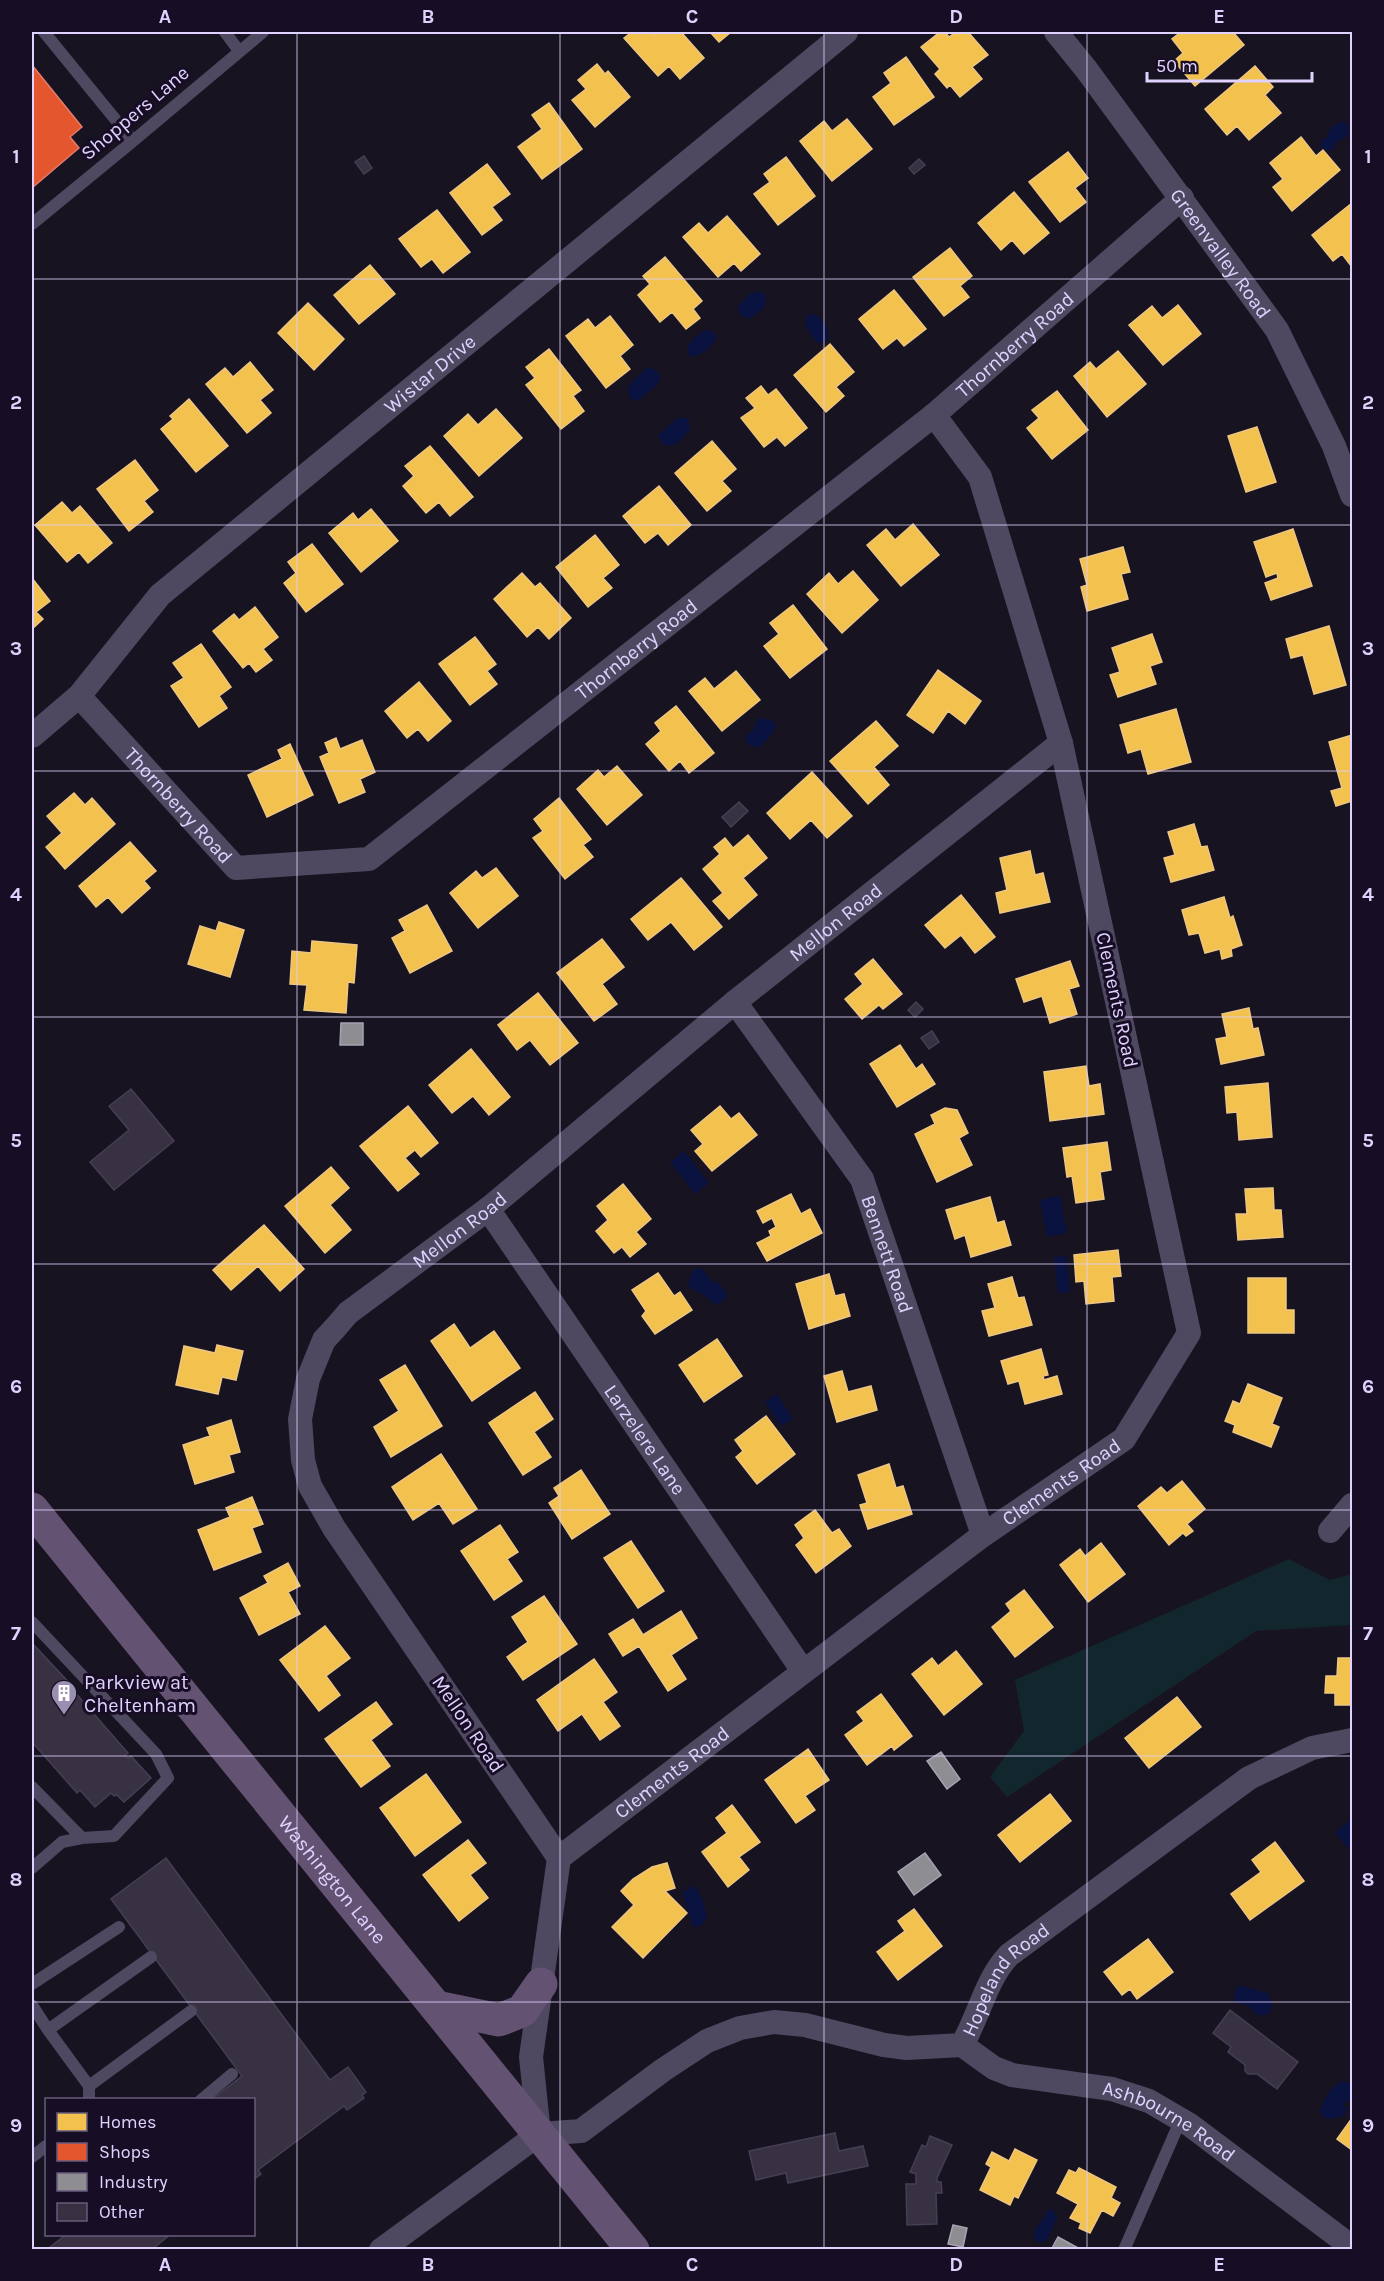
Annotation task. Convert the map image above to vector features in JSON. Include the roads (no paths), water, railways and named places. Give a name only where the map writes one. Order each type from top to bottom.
[{"type":"main road","name":"Washington Lane","points":[[32,1509],[633,2250]]},
{"type":"main road","points":[[436,2007],[499,2020],[522,2011],[541,1984]]},
{"type":"street","name":"Wistar Drive","points":[[32,736],[79,696],[160,595],[846,32]]},
{"type":"street","name":"Greenvalley Road","points":[[1056,32],[1182,198],[1277,330],[1334,446],[1353,495]]},
{"type":"street","name":"Thornberry Road","points":[[79,696],[236,868],[369,860],[934,415],[1182,198]]},
{"type":"street","name":"Clements Road","points":[[559,1858],[983,1535],[1124,1439],[1189,1333],[1061,742],[980,477],[934,415]]},
{"type":"street","name":"Mellon Road","points":[[559,1858],[334,1528],[310,1486],[300,1439],[303,1398],[308,1378],[324,1340],[348,1313],[488,1209],[735,1002],[1061,742]]},
{"type":"street","name":"Bennett Road","points":[[735,1002],[862,1179],[983,1535]]},
{"type":"street","name":"Larzelere Lane","points":[[488,1209],[803,1671]]},
{"type":"street","points":[[1330,1531],[1353,1505]]},
{"type":"street","name":"Hopeland Road","points":[[539,2134],[581,2131],[663,2070],[707,2041],[740,2028],[774,2022],[790,2023],[884,2045],[907,2048],[962,2045],[971,2030],[995,1972],[1009,1955],[1248,1778],[1312,1748],[1351,1742]]},
{"type":"street","points":[[381,2250],[539,2134],[531,2057],[559,1858]]},
{"type":"street","name":"Ashbourne Road","points":[[962,2045],[994,2068],[1012,2075],[1112,2089],[1149,2101],[1180,2119],[1353,2247]]},
{"type":"lane","points":[[44,32],[133,141]]},
{"type":"lane","points":[[225,32],[239,51]]},
{"type":"lane","name":"Shoppers Lane","points":[[32,224],[262,32]]},
{"type":"lane","points":[[32,1622],[156,1754],[168,1778],[114,1836],[62,1842],[32,1868]]},
{"type":"lane","points":[[32,1787],[82,1838]]},
{"type":"lane","points":[[32,1984],[119,1927]]},
{"type":"lane","points":[[48,2030],[151,1957]]},
{"type":"lane","points":[[32,2005],[89,2086],[89,2098]]},
{"type":"lane","points":[[89,2086],[191,2012]]},
{"type":"lane","points":[[203,2098],[232,2074]]},
{"type":"lane","points":[[1124,2250],[1180,2119]]},
{"type":"lane","points":[[32,2157],[45,2147]]},
{"type":"place","name":"Parkview at Cheltenham","points":[[64,1716]]}]
